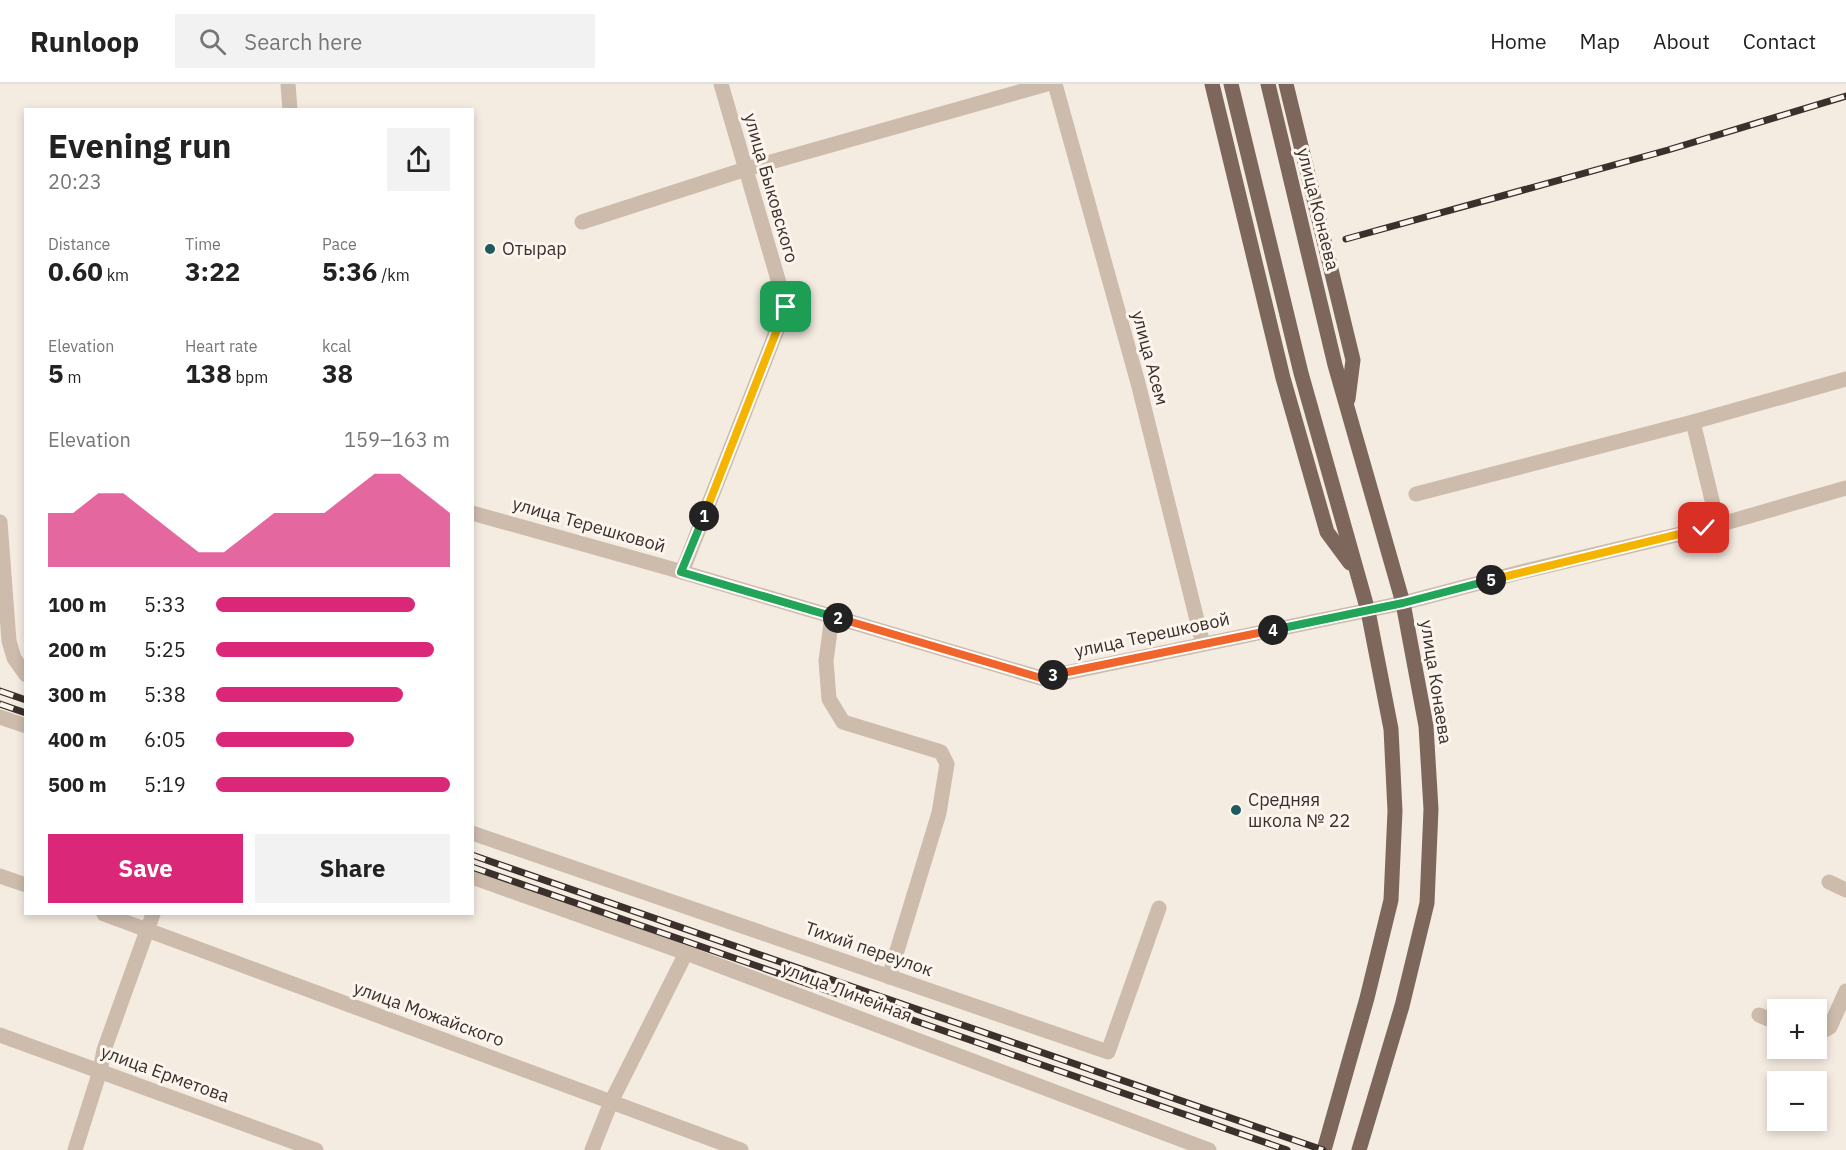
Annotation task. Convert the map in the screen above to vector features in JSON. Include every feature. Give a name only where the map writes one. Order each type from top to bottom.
[{"type":"main road","points":[[1212,84],[1283,378],[1327,532],[1356,570]]},
{"type":"main road","points":[[1231,84],[1292,342],[1368,611],[1391,729],[1395,811],[1391,900],[1367,998],[1324,1150]]},
{"type":"main road","name":"улица Конаева","points":[[1268,84],[1347,405],[1403,603],[1426,726],[1431,809],[1427,903],[1402,1006],[1359,1150]]},
{"type":"main road","points":[[1286,84],[1353,360],[1347,405]]},
{"type":"street","points":[[288,84],[290,108]]},
{"type":"street","name":"улица Быковского","points":[[681,572],[786,307],[721,84]]},
{"type":"street","points":[[582,222],[746,170],[1047,84]]},
{"type":"street","name":"улица Асем","points":[[1054,84],[1137,383],[1203,644]]},
{"type":"street","points":[[1416,494],[1694,422],[1846,379]]},
{"type":"street","points":[[1694,422],[1718,525]]},
{"type":"street","name":"улица Терешковой","points":[[474,514],[1041,678],[1403,603],[1718,525],[1846,488]]},
{"type":"street","points":[[0,522],[9,641],[14,658],[24,672]]},
{"type":"street","points":[[832,616],[826,661],[829,699],[843,722],[941,752],[947,764],[939,813],[889,977]]},
{"type":"street","points":[[0,717],[24,725]]},
{"type":"street","name":"Тихий переулок","points":[[474,834],[1108,1052],[1158,908]]},
{"type":"street","points":[[0,876],[24,884]]},
{"type":"street","name":"улица Линейная","points":[[474,878],[686,953],[1208,1149]]},
{"type":"street","points":[[1829,882],[1846,890]]},
{"type":"street","name":"улица Можайского","points":[[107,915],[741,1150]]},
{"type":"street","points":[[75,1150],[100,1071],[104,1050],[153,915]]},
{"type":"street","points":[[592,1150],[611,1102],[686,953]]},
{"type":"street","points":[[1827,1029],[1830,1027],[1846,991]]},
{"type":"street","points":[[1760,1016],[1767,1019]]},
{"type":"street","name":"улица Ерметова","points":[[0,1035],[316,1150]]},
{"type":"railway","points":[[1346,239],[1668,150],[1846,96]]},
{"type":"railway","points":[[0,691],[24,699]]},
{"type":"railway","points":[[0,704],[24,712]]},
{"type":"railway","points":[[474,856],[1323,1150]]},
{"type":"railway","points":[[474,868],[1287,1150]]},
{"type":"place","name":"Отырар","points":[[490,249]]},
{"type":"place","name":"Средняя школа № 22","points":[[1236,810]]},
{"type":"route","points":[[786,307],[681,572],[1041,678],[1351,615],[1704,528]]}]
